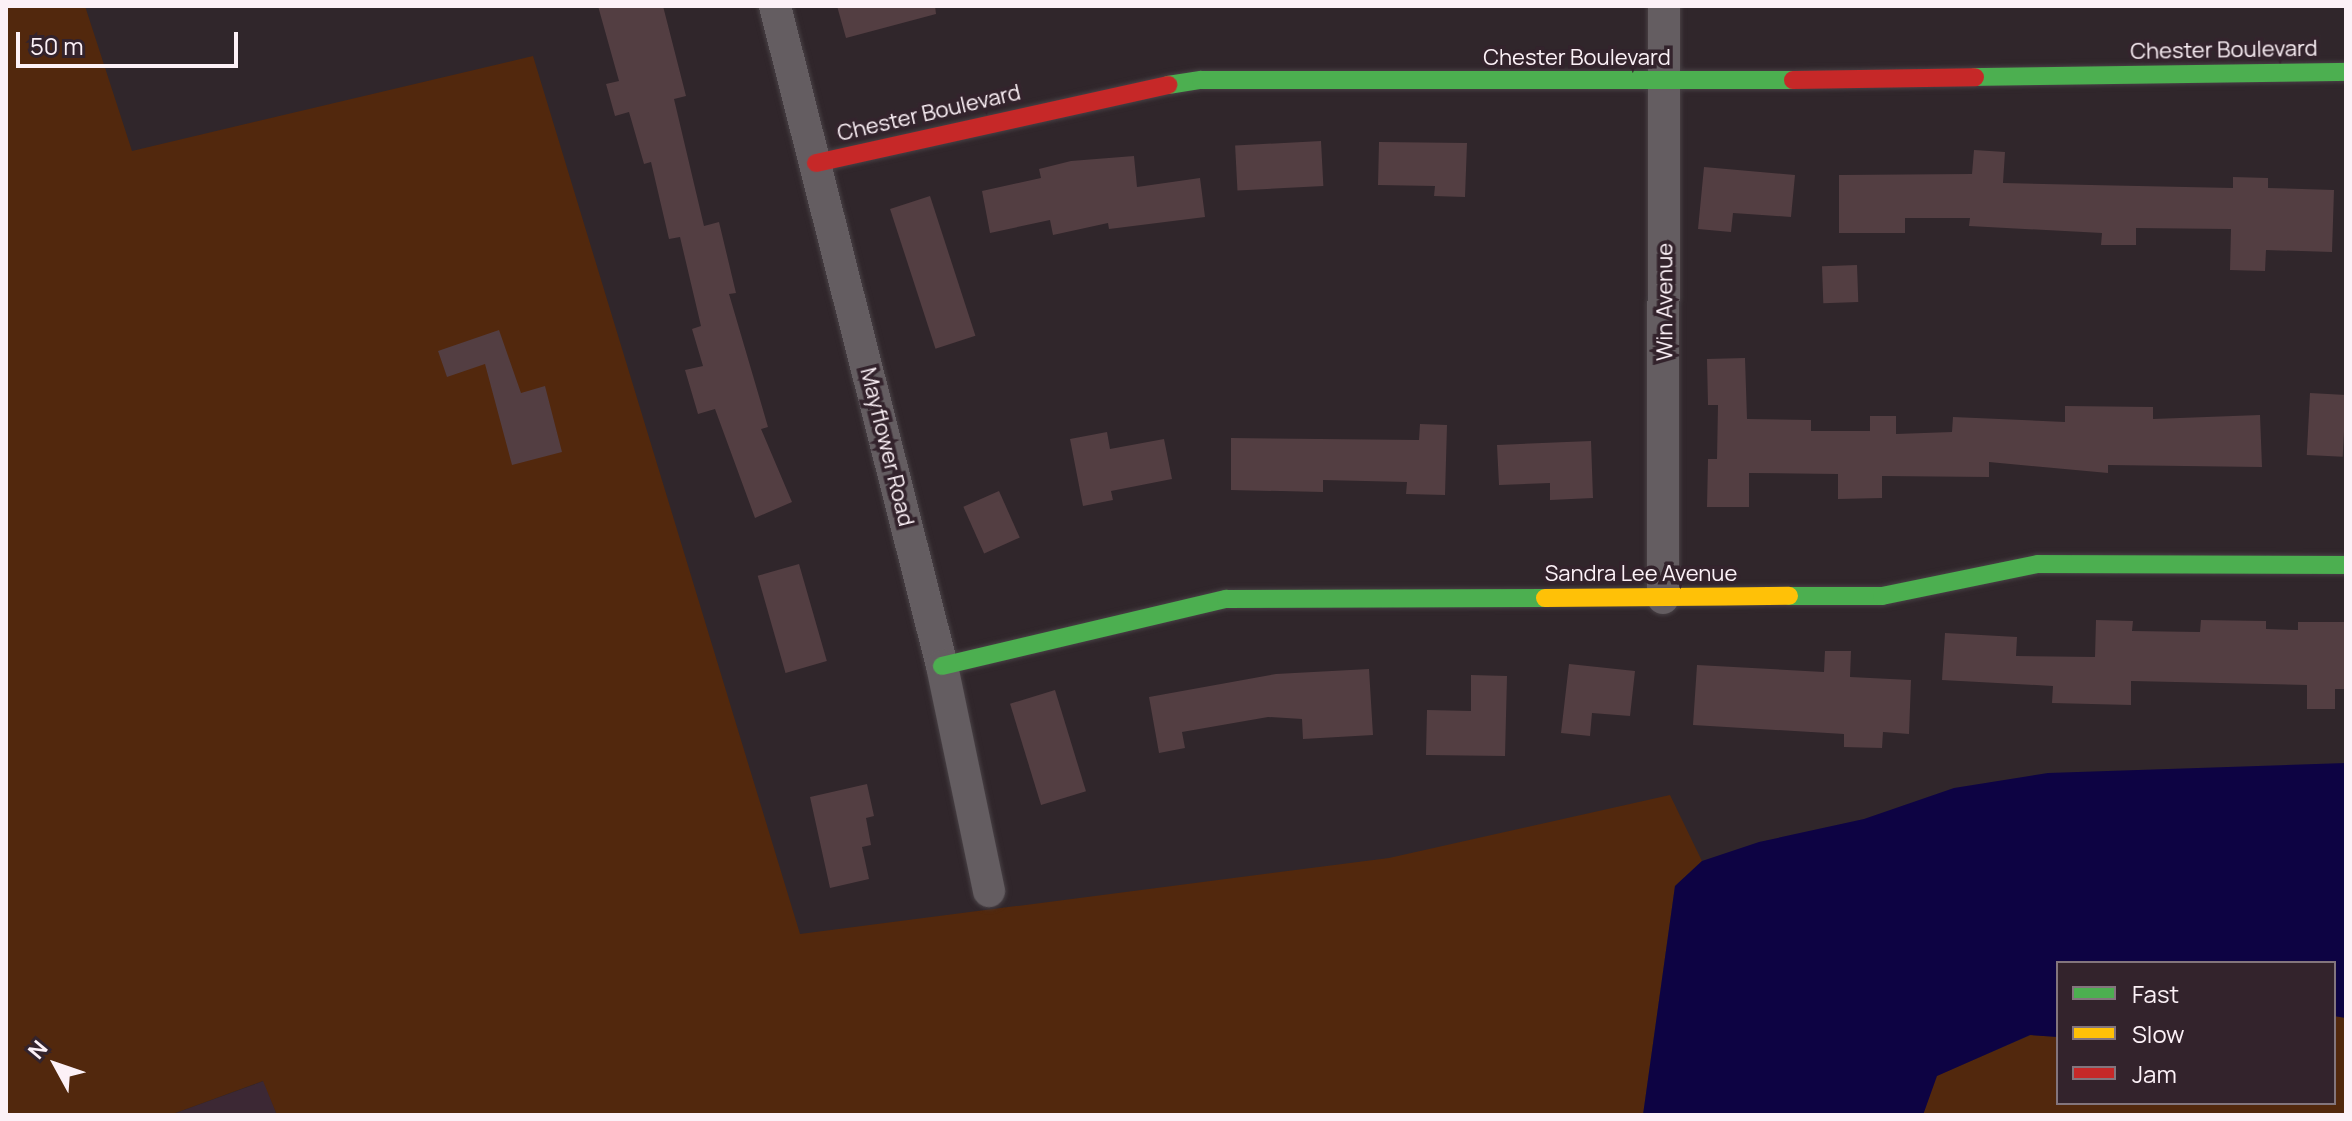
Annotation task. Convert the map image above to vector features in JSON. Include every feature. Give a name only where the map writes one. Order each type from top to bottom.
[{"type":"street","name":"Mayflower Road","points":[[775,6],[942,666],[989,891]]},
{"type":"street","name":"Win Avenue","points":[[1663,598],[1664,6]]},
{"type":"street","name":"Chester Boulevard","points":[[816,163],[1133,91],[1201,80],[1666,82],[2346,72]]},
{"type":"street","name":"Sandra Lee Avenue","points":[[942,666],[1226,599],[1882,596],[2038,564],[2346,565]]},
{"type":"shaded area","points":[[6,6],[85,6],[132,151],[533,56],[800,934],[1389,858],[1670,795],[1702,861],[1675,886],[1643,1115],[277,1115],[263,1081],[170,1115],[6,1115]]},
{"type":"shaded area","points":[[2346,763],[2346,1018],[2336,1016],[2336,961],[2056,961],[2056,1037],[2030,1035],[1937,1076],[1923,1115],[1643,1115],[1675,886],[1702,861],[1759,842],[1864,819],[1954,788],[2048,773]]},
{"type":"shaded area","points":[[2336,1016],[2346,1018],[2346,1115],[1923,1115],[1936,1076],[2031,1035],[2056,1037],[2056,1105],[2336,1105]]},
{"type":"shaded area","points":[[264,1081],[277,1115],[170,1115]]},
{"type":"building","points":[[598,6],[663,6],[686,96],[674,99],[704,226],[719,222],[736,293],[729,294],[768,427],[761,429],[792,502],[755,518],[715,409],[698,414],[685,370],[703,366],[692,329],[701,326],[680,237],[669,239],[651,162],[644,164],[629,112],[615,116],[606,84],[619,81]]},
{"type":"building","points":[[837,6],[935,6],[936,14],[846,38]]},
{"type":"building","points":[[1321,141],[1323,186],[1237,190],[1235,146]]},
{"type":"building","points":[[1379,142],[1467,143],[1465,197],[1434,196],[1435,186],[1378,185]]},
{"type":"building","points":[[1974,150],[2005,152],[2003,183],[2233,188],[2233,177],[2268,178],[2268,188],[2334,190],[2332,252],[2266,250],[2265,271],[2230,270],[2231,229],[2136,228],[2136,245],[2101,245],[2102,233],[1969,226],[1970,218],[1905,218],[1905,233],[1839,233],[1839,175],[1972,174]]},
{"type":"building","points":[[1134,156],[1137,187],[1200,178],[1205,217],[1109,229],[1108,223],[1053,235],[1050,220],[990,233],[982,191],[1041,178],[1039,169],[1071,161]]},
{"type":"building","points":[[1704,167],[1795,175],[1791,217],[1733,213],[1731,232],[1698,229]]},
{"type":"building","points":[[930,196],[975,336],[935,349],[890,209]]},
{"type":"building","points":[[1857,265],[1858,302],[1823,303],[1822,266]]},
{"type":"building","points":[[499,330],[521,393],[545,386],[562,452],[512,465],[485,364],[447,377],[438,351]]},
{"type":"building","points":[[1745,358],[1747,419],[1811,420],[1811,431],[1870,431],[1870,416],[1896,416],[1896,434],[1952,432],[1953,417],[2065,422],[2065,406],[2153,407],[2153,419],[2260,415],[2262,467],[2108,465],[2108,473],[1989,462],[1989,477],[1882,476],[1882,498],[1838,499],[1838,474],[1749,473],[1749,507],[1707,507],[1708,459],[1717,459],[1718,405],[1708,405],[1707,359]]},
{"type":"building","points":[[2310,393],[2346,395],[2343,457],[2307,455]]},
{"type":"building","points":[[1420,424],[1447,425],[1445,495],[1406,494],[1407,482],[1323,480],[1323,492],[1231,490],[1231,438],[1419,440]]},
{"type":"building","points":[[1107,432],[1110,449],[1164,439],[1172,479],[1111,491],[1113,500],[1083,506],[1070,439]]},
{"type":"building","points":[[1591,441],[1593,498],[1550,500],[1550,483],[1499,485],[1497,445]]},
{"type":"building","points":[[999,491],[1020,538],[984,553],[963,507]]},
{"type":"building","points":[[799,564],[827,661],[786,673],[758,576]]},
{"type":"building","points":[[2096,620],[2133,621],[2132,631],[2200,632],[2201,620],[2266,621],[2266,629],[2298,630],[2298,622],[2346,622],[2346,689],[2335,689],[2335,709],[2307,709],[2307,685],[2131,681],[2131,705],[2052,703],[2053,686],[1942,680],[1945,633],[2017,637],[2016,656],[2095,657]]},
{"type":"building","points":[[1825,651],[1851,651],[1850,677],[1911,680],[1909,734],[1883,732],[1882,748],[1844,747],[1844,734],[1693,725],[1697,665],[1824,672]]},
{"type":"building","points":[[1569,664],[1635,671],[1630,716],[1592,713],[1590,736],[1561,733]]},
{"type":"building","points":[[1369,669],[1373,735],[1303,739],[1302,719],[1268,717],[1182,732],[1185,748],[1159,753],[1149,697],[1276,674]]},
{"type":"building","points":[[1471,675],[1507,676],[1505,756],[1426,755],[1427,710],[1471,711]]},
{"type":"building","points":[[1055,690],[1086,791],[1041,805],[1010,704]]},
{"type":"building","points":[[867,784],[874,816],[866,818],[871,845],[862,847],[869,879],[830,888],[810,797]]},
{"type":"traffic: fast","points":[[1975,77],[2346,72]]},
{"type":"traffic: fast","points":[[1168,85],[1201,80],[1793,80]]},
{"type":"traffic: fast","points":[[1789,596],[1882,596],[2038,564],[2346,565]]},
{"type":"traffic: fast","points":[[942,666],[1226,599],[1545,598]]},
{"type":"traffic: slow","points":[[1545,598],[1789,596]]},
{"type":"traffic: jam","points":[[1793,80],[1975,77]]},
{"type":"traffic: jam","points":[[816,163],[1168,85]]}]
